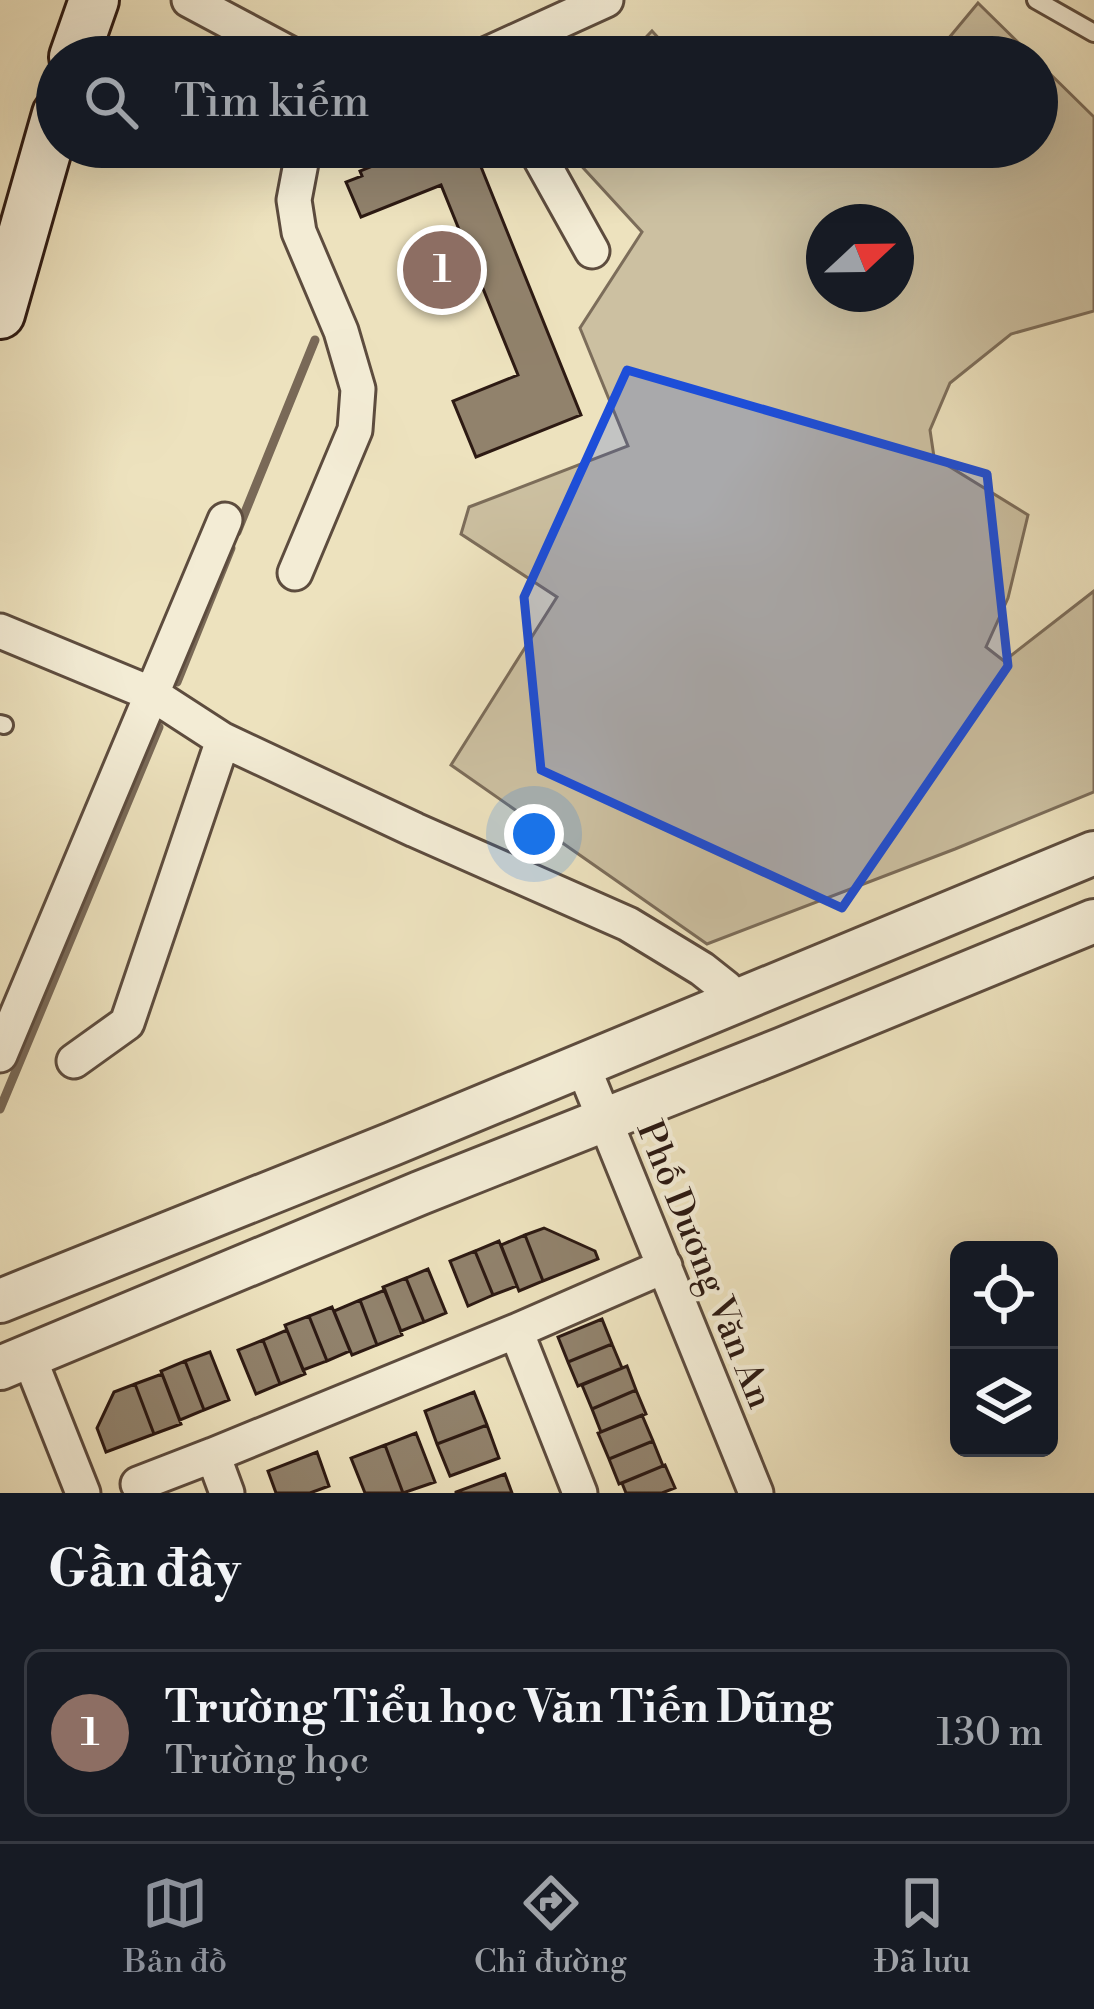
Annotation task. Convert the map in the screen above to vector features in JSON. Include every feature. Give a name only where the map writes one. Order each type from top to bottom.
[{"type":"main road","points":[[81,36],[94,0]]},
{"type":"main road","points":[[0,314],[10,241],[37,168]]},
{"type":"street","points":[[189,0],[257,36]]},
{"type":"street","points":[[527,36],[606,0]]},
{"type":"street","points":[[295,574],[355,430],[358,388],[341,331],[298,232],[294,200],[300,168]]},
{"type":"street","points":[[546,168],[592,251]]},
{"type":"street","points":[[0,1055],[225,520]]},
{"type":"street","points":[[0,631],[152,694],[224,740],[628,924],[727,988]]},
{"type":"street","points":[[74,1061],[127,1022],[224,740]]},
{"type":"street","points":[[0,1300],[392,1144],[1094,853]]},
{"type":"street","points":[[83,1493],[14,1362],[1094,921]]},
{"type":"street","name":"Phố Dương Văn An","points":[[582,1064],[756,1493]]},
{"type":"street","points":[[138,1484],[665,1266]]},
{"type":"street","points":[[516,1331],[580,1493]]},
{"type":"street","points":[[212,1456],[227,1493]]},
{"type":"lane","points":[[1036,0],[1094,33]]},
{"type":"highlighted area","points":[[627,370],[987,474],[1008,666],[842,908],[541,770],[524,597]]},
{"type":"shaded area","points":[[978,3],[1012,36],[950,36]]},
{"type":"shaded area","points":[[1058,82],[1094,117],[1094,311],[1011,334],[950,383],[930,430],[934,457],[1028,515],[1008,598],[986,647],[1004,661],[1094,591],[1094,792],[707,944],[451,765],[557,597],[461,534],[469,507],[628,446],[580,328],[642,232],[583,168],[1058,168]]},
{"type":"building","points":[[481,168],[581,415],[476,457],[453,401],[518,375],[441,185],[361,217],[346,182],[362,176],[360,171]]},
{"type":"building","points":[[544,1228],[595,1251],[598,1259],[543,1281],[525,1235]]},
{"type":"building","points":[[525,1235],[543,1281],[519,1291],[501,1245]]},
{"type":"building","points":[[499,1241],[517,1286],[493,1295],[475,1251]]},
{"type":"building","points":[[475,1251],[493,1295],[468,1306],[450,1261]]},
{"type":"building","points":[[428,1269],[446,1313],[424,1322],[406,1278]]},
{"type":"building","points":[[406,1278],[424,1322],[401,1331],[383,1287]]},
{"type":"building","points":[[385,1290],[402,1335],[377,1345],[360,1300]]},
{"type":"building","points":[[360,1300],[377,1345],[352,1355],[334,1311]]},
{"type":"building","points":[[332,1307],[350,1351],[327,1361],[309,1316]]},
{"type":"building","points":[[309,1316],[327,1361],[303,1370],[285,1325]]},
{"type":"building","points":[[602,1319],[612,1344],[568,1362],[558,1337]]},
{"type":"building","points":[[287,1330],[305,1374],[280,1384],[263,1340]]},
{"type":"building","points":[[263,1340],[280,1384],[256,1394],[238,1350]]},
{"type":"building","points":[[612,1344],[622,1368],[578,1386],[568,1362]]},
{"type":"building","points":[[210,1352],[229,1400],[204,1410],[185,1361]]},
{"type":"building","points":[[185,1361],[204,1410],[180,1420],[161,1371]]},
{"type":"building","points":[[627,1366],[636,1390],[592,1409],[582,1385]]},
{"type":"building","points":[[162,1374],[181,1424],[154,1434],[135,1384]]},
{"type":"building","points":[[135,1384],[154,1434],[106,1452],[97,1428],[114,1392]]},
{"type":"building","points":[[636,1390],[646,1414],[601,1432],[592,1409]]},
{"type":"building","points":[[474,1392],[487,1425],[437,1444],[425,1411]]},
{"type":"building","points":[[642,1415],[653,1441],[609,1459],[598,1433]]},
{"type":"building","points":[[487,1425],[499,1458],[450,1476],[437,1444]]},
{"type":"building","points":[[416,1433],[435,1482],[403,1493],[385,1445]]},
{"type":"building","points":[[653,1441],[663,1466],[619,1484],[609,1459]]},
{"type":"building","points":[[385,1445],[403,1493],[365,1493],[351,1458]]},
{"type":"building","points":[[317,1452],[329,1486],[310,1493],[276,1493],[268,1471]]},
{"type":"building","points":[[665,1465],[675,1488],[662,1493],[626,1493],[622,1483]]},
{"type":"building","points":[[505,1474],[512,1493],[456,1493],[456,1492]]},
{"type":"waterway","points":[[237,532],[315,340]]},
{"type":"waterway","points":[[177,682],[231,548]]},
{"type":"waterway","points":[[0,1109],[159,727]]},
{"type":"place","name":"Trường Tiểu học Văn Tiến Dũng","points":[[442,270]]}]
